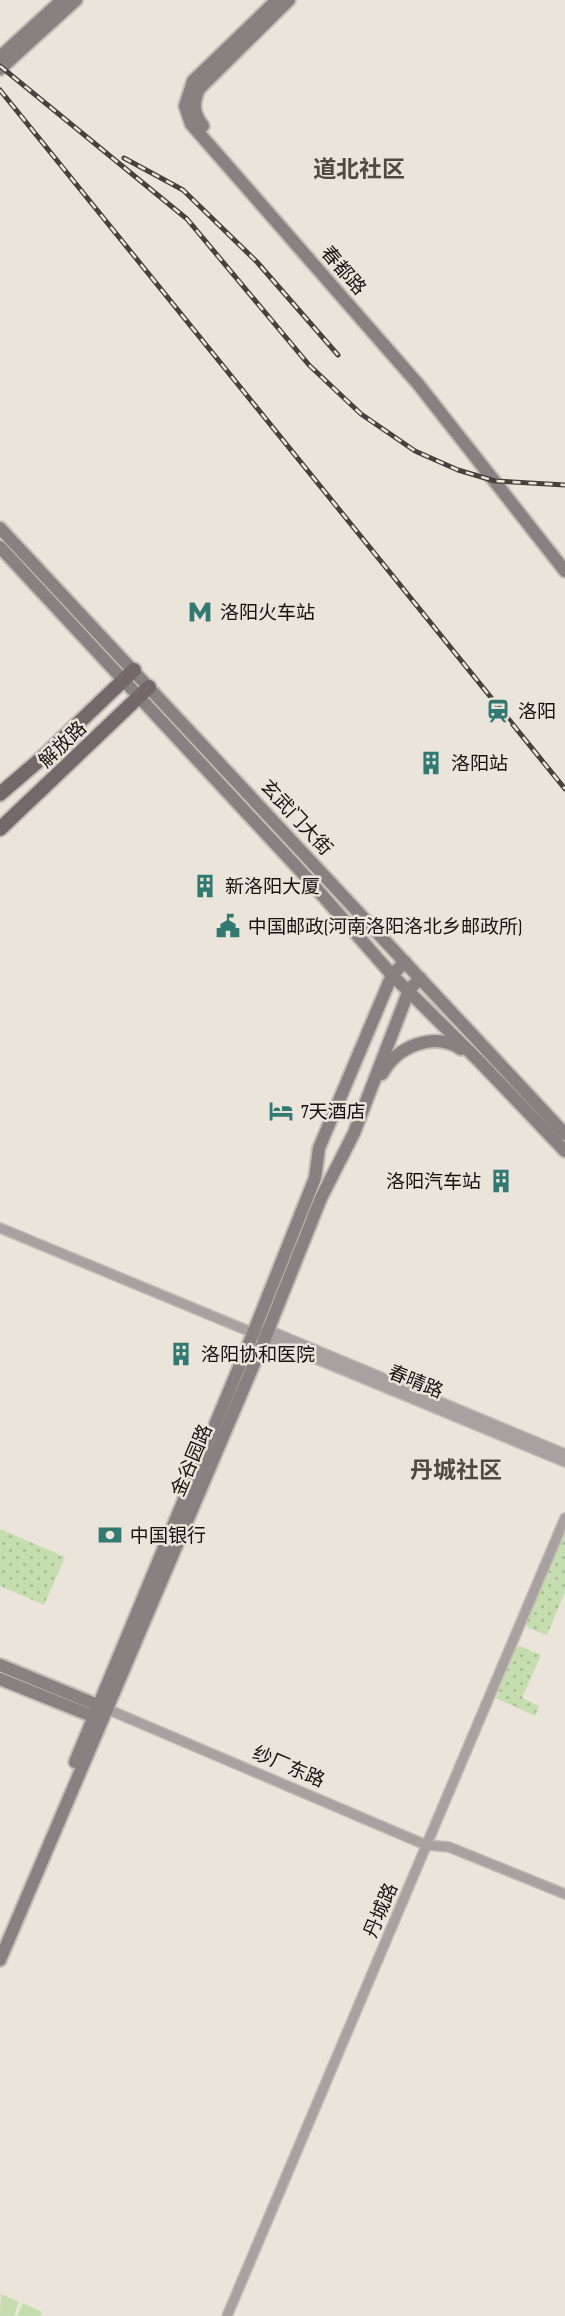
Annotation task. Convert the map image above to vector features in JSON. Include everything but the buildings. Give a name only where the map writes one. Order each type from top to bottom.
[{"type":"main road","points":[[0,57],[62,0]]},
{"type":"main road","points":[[0,69],[76,0]]},
{"type":"main road","name":"春都路","points":[[277,0],[193,81],[185,106],[191,124],[418,384],[565,572]]},
{"type":"main road","name":"春都路","points":[[289,0],[199,89],[194,102],[198,119],[421,380],[565,562]]},
{"type":"main road","name":"玄武门大街","points":[[0,528],[392,975],[480,1061],[565,1151]]},
{"type":"main road","name":"玄武门大街","points":[[0,547],[129,675]]},
{"type":"main road","name":"解放路","points":[[0,793],[43,757],[129,675]]},
{"type":"main road","name":"玄武门大街","points":[[144,692],[405,962],[565,1134]]},
{"type":"main road","name":"解放路","points":[[0,829],[144,692]]},
{"type":"main road","name":"金谷园路","points":[[262,1333],[315,1178],[319,1148],[392,975],[405,962]]},
{"type":"main road","name":"金谷园路","points":[[0,1944],[262,1333],[364,1108],[408,990],[419,978]]},
{"type":"main road","points":[[364,1108],[388,1063],[407,1047],[426,1041],[453,1043],[480,1061]]},
{"type":"main road","name":"纱厂东路","points":[[0,1665],[101,1713]]},
{"type":"main road","name":"纱厂东路","points":[[0,1679],[101,1713]]},
{"type":"main road","name":"金谷园路","points":[[0,1960],[101,1713]]},
{"type":"street","name":"春晴路","points":[[0,1227],[565,1454]]},
{"type":"street","name":"春晴路","points":[[262,1333],[565,1462]]},
{"type":"street","name":"丹城路","points":[[227,2316],[565,1518]]},
{"type":"street","name":"纱厂东路","points":[[101,1713],[426,1845],[449,1847],[565,1894]]},
{"type":"green space","points":[[565,1527],[565,1592],[547,1635],[528,1628],[526,1623]]},
{"type":"green space","points":[[0,1529],[65,1557],[44,1605],[0,1586]]},
{"type":"green space","points":[[520,1646],[541,1655],[522,1698],[539,1706],[535,1716],[496,1698],[516,1647]]},
{"type":"green space","points":[[1,2294],[19,2302],[14,2316],[0,2316]]},
{"type":"green space","points":[[23,2303],[42,2312],[40,2316],[17,2316]]},
{"type":"railway","points":[[0,66],[187,219],[309,365],[361,414],[415,451],[458,470],[495,481],[565,485]]},
{"type":"railway","points":[[0,90],[565,789]]},
{"type":"railway","points":[[124,158],[183,190],[257,262],[338,355]]},
{"type":"place","name":"洛阳火车站","points":[[200,612]]},
{"type":"place","name":"洛阳","points":[[498,711]]},
{"type":"place","name":"洛阳站","points":[[431,763]]},
{"type":"place","name":"新洛阳大厦","points":[[205,886]]},
{"type":"place","name":"中国邮政(河南洛阳洛北乡邮政所)","points":[[228,926]]},
{"type":"place","name":"7天酒店","points":[[281,1111]]},
{"type":"place","name":"洛阳汽车站","points":[[501,1181]]},
{"type":"place","name":"洛阳协和医院","points":[[181,1354]]},
{"type":"place","name":"中国银行","points":[[110,1535]]},
{"type":"district","name":"道北社区","points":[[359,169]]},
{"type":"district","name":"丹城社区","points":[[456,1470]]}]
